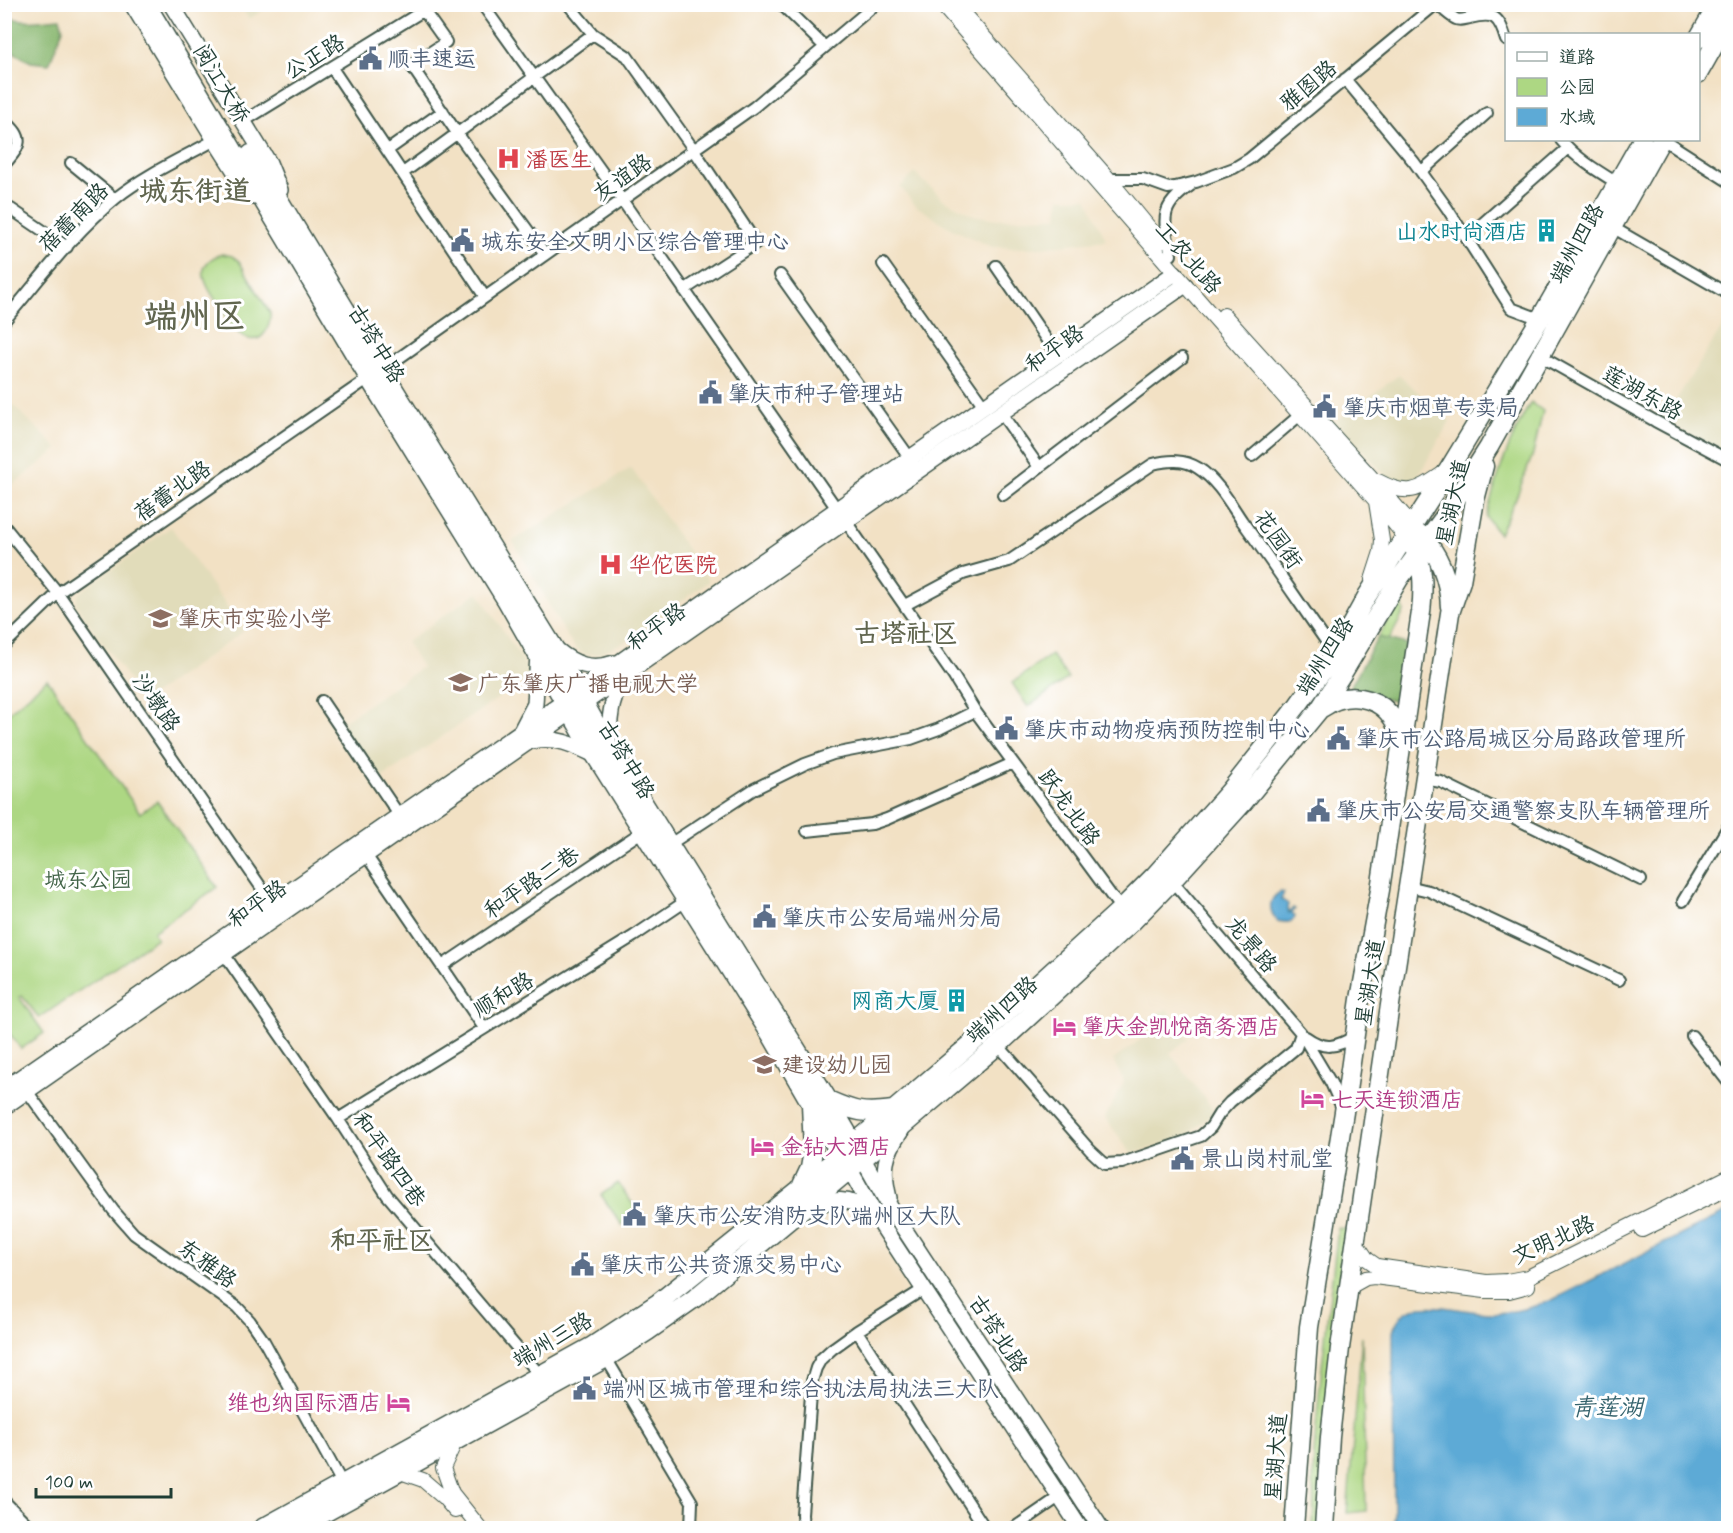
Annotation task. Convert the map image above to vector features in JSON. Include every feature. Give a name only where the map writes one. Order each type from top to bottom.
[{"type":"main road","name":"古塔中路","points":[[132,4],[241,181],[289,230]]},
{"type":"main road","name":"阅江大桥","points":[[146,4],[244,153]]},
{"type":"main road","name":"阅江大桥","points":[[160,4],[244,153]]},
{"type":"main road","name":"古塔中路","points":[[171,4],[269,163],[289,230]]},
{"type":"main road","points":[[1700,36],[1718,4]]},
{"type":"main road","points":[[1700,70],[1728,21]]},
{"type":"main road","name":"端州四路","points":[[852,1157],[900,1116],[984,1034],[1040,994],[1132,922],[1242,804],[1319,710],[1360,627],[1367,596],[1449,469],[1540,319],[1641,141]]},
{"type":"main road","name":"端州四路","points":[[900,1116],[998,1045],[1040,994],[1155,875],[1229,792],[1335,654],[1394,587],[1489,447],[1662,141]]},
{"type":"main road","name":"古塔中路","points":[[244,153],[546,651],[602,751],[643,831],[686,901],[779,1034]]},
{"type":"main road","name":"和平路","points":[[841,515],[910,458],[1057,355],[1180,279]]},
{"type":"main road","name":"和平路","points":[[4,1107],[366,855],[525,737],[841,515],[1002,413],[1180,279]]},
{"type":"main road","name":"星湖大道","points":[[1324,1528],[1330,1437],[1348,1288],[1450,608],[1461,581],[1475,500],[1489,447]]},
{"type":"main road","points":[[1449,469],[1468,480]]},
{"type":"main road","name":"星湖大道","points":[[1294,1528],[1309,1327],[1360,999],[1380,890],[1422,602],[1422,547],[1409,532]]},
{"type":"main road","points":[[1422,547],[1436,556],[1446,580],[1450,608]]},
{"type":"main road","points":[[1422,602],[1432,590],[1441,590],[1450,608]]},
{"type":"main road","points":[[546,651],[585,667],[630,664],[615,694],[602,751],[562,740],[525,737],[535,704],[546,651]]},
{"type":"main road","points":[[1319,710],[1340,699],[1361,698],[1378,703],[1394,721],[1400,756]]},
{"type":"main road","name":"和平路","points":[[4,1089],[399,815],[525,737]]},
{"type":"main road","name":"古塔中路","points":[[602,751],[670,844],[852,1157]]},
{"type":"main road","points":[[1360,999],[1373,994],[1383,995],[1390,1005]]},
{"type":"main road","points":[[800,1189],[810,1168],[820,1101],[859,1112],[900,1116],[884,1165],[886,1186],[893,1212]]},
{"type":"main road","name":"端州三路","points":[[263,1528],[591,1347],[658,1303],[800,1189],[852,1157]]},
{"type":"main road","name":"端州三路","points":[[297,1528],[606,1358],[648,1331],[695,1298],[803,1209],[852,1157]]},
{"type":"main road","name":"古塔北路","points":[[852,1157],[893,1212],[1101,1528]]},
{"type":"main road","name":"古塔北路","points":[[852,1157],[877,1218],[1080,1528]]},
{"type":"main road","points":[[803,1209],[834,1201],[855,1202],[877,1218]]},
{"type":"street","name":"公正路","points":[[244,121],[434,4]]},
{"type":"street","name":"跃龙北路","points":[[482,4],[905,605],[975,711],[1121,909]]},
{"type":"street","points":[[568,4],[593,34],[627,56],[756,243],[684,290]]},
{"type":"street","points":[[781,4],[825,47]]},
{"type":"street","name":"友谊路","points":[[376,374],[754,107],[876,4]]},
{"type":"street","name":"工农北路","points":[[941,4],[1300,415],[1376,500],[1409,532]]},
{"type":"street","name":"工农北路","points":[[955,4],[1109,179],[1171,255],[1371,477],[1409,532]]},
{"type":"street","points":[[1436,4],[1456,20],[1465,20],[1485,14],[1493,16],[1500,23],[1505,37]]},
{"type":"street","name":"雅图路","points":[[1196,182],[1234,168],[1249,159],[1436,4]]},
{"type":"street","points":[[424,11],[446,42],[411,64],[457,133],[545,254]]},
{"type":"street","points":[[403,173],[593,34]]},
{"type":"street","points":[[332,68],[485,297]]},
{"type":"street","points":[[1346,79],[1420,172],[1511,308],[1540,319]]},
{"type":"street","points":[[388,150],[443,111]]},
{"type":"street","points":[[1420,172],[1487,113]]},
{"type":"street","points":[[4,120],[15,130],[19,140],[17,150],[4,165]]},
{"type":"street","name":"蓓蕾南路","points":[[4,321],[94,217],[140,182],[215,140]]},
{"type":"street","points":[[1665,141],[1728,181]]},
{"type":"street","points":[[1466,238],[1564,144],[1585,163],[1617,183]]},
{"type":"street","points":[[71,162],[115,199]]},
{"type":"street","points":[[1109,179],[1143,179],[1168,188],[1196,182]]},
{"type":"street","points":[[1171,255],[1166,230],[1166,214],[1169,204],[1196,182]]},
{"type":"street","points":[[4,212],[11,209],[67,247]]},
{"type":"street","points":[[1612,227],[1728,294]]},
{"type":"street","points":[[883,264],[984,406]]},
{"type":"street","points":[[996,266],[1057,355]]},
{"type":"street","points":[[780,275],[910,458]]},
{"type":"street","name":"莲湖东路","points":[[1540,356],[1728,460]]},
{"type":"street","points":[[1003,495],[1182,358]]},
{"type":"street","name":"蓓蕾北路","points":[[4,645],[58,593],[376,374]]},
{"type":"street","points":[[1002,413],[1039,467]]},
{"type":"street","points":[[1252,456],[1300,415]]},
{"type":"street","name":"花园街","points":[[905,605],[963,574],[1009,561],[1153,464],[1179,460],[1197,467],[1216,485],[1335,654]]},
{"type":"street","points":[[1371,477],[1389,487],[1408,491],[1425,484],[1449,469]]},
{"type":"street","points":[[1367,596],[1381,552],[1382,540],[1376,500]]},
{"type":"street","name":"沙墩路","points":[[4,526],[58,593],[272,903]]},
{"type":"street","points":[[322,701],[399,815]]},
{"type":"street","points":[[670,844],[754,789],[783,773],[833,754],[911,739],[939,729],[975,711]]},
{"type":"street","points":[[807,831],[880,822],[1013,763]]},
{"type":"street","points":[[1425,779],[1442,782],[1641,880]]},
{"type":"street","points":[[1683,901],[1728,827]]},
{"type":"street","name":"和平路二巷","points":[[442,966],[643,831]]},
{"type":"street","points":[[366,855],[484,1028]]},
{"type":"street","name":"龙景路","points":[[1172,881],[1301,1033]]},
{"type":"street","points":[[1408,886],[1429,891],[1619,980]]},
{"type":"street","name":"顺和路","points":[[338,1119],[634,936],[686,901]]},
{"type":"street","name":"和平路四巷","points":[[224,954],[338,1119],[387,1195],[540,1375]]},
{"type":"street","points":[[1301,1033],[1314,1043],[1325,1046],[1345,1042],[1355,1036]]},
{"type":"street","points":[[998,1045],[1105,1164],[1122,1163],[1201,1136],[1230,1102],[1296,1048],[1301,1033]]},
{"type":"street","points":[[1301,1033],[1331,1083],[1344,1112]]},
{"type":"street","points":[[1692,1036],[1728,1082]]},
{"type":"street","name":"东雅路","points":[[27,1091],[112,1210],[134,1234],[237,1308],[250,1321],[264,1341],[342,1483]]},
{"type":"street","name":"文明北路","points":[[1356,1243],[1367,1259],[1377,1266],[1486,1282],[1507,1281],[1528,1276],[1728,1177]]},
{"type":"street","name":"文明北路","points":[[1348,1288],[1366,1278],[1374,1277],[1485,1291],[1509,1291],[1531,1285],[1728,1188]]},
{"type":"street","points":[[803,1528],[802,1514],[812,1381],[816,1368],[821,1359],[832,1349],[924,1289]]},
{"type":"street","points":[[857,1331],[985,1528]]},
{"type":"street","points":[[606,1358],[692,1502],[691,1528]]},
{"type":"street","points":[[455,1442],[443,1468],[452,1492],[480,1528]]},
{"type":"street","points":[[400,1472],[423,1480],[444,1497],[471,1528]]},
{"type":"street","points":[[1014,1528],[1059,1497]]},
{"type":"street","points":[[4,1501],[31,1528]]},
{"type":"street","points":[[4,1512],[21,1528]]},
{"type":"shaded area","points":[[239,5],[272,5],[249,19]]},
{"type":"shaded area","points":[[915,173],[944,200],[974,215],[997,219],[1058,217],[1060,198],[1087,198],[1106,240],[1031,248],[992,247],[952,229],[916,206],[900,187]]},
{"type":"shaded area","points":[[1728,318],[1728,454],[1663,420]]},
{"type":"shaded area","points":[[1399,375],[1450,421],[1417,478],[1404,484],[1390,481],[1336,421]]},
{"type":"shaded area","points":[[5,397],[58,449],[4,491]]},
{"type":"shaded area","name":"华佗医院","points":[[631,468],[709,581],[625,642],[598,654],[586,655],[576,649],[566,635],[513,541]]},
{"type":"shaded area","name":"肇庆市实验小学","points":[[171,527],[244,631],[144,701],[76,605],[77,598],[80,592]]},
{"type":"shaded area","name":"广东肇庆广播电视大学","points":[[478,592],[532,675],[377,781],[337,726],[422,667],[406,642]]},
{"type":"shaded area","points":[[1167,1009],[1188,1039],[1170,1053],[1215,1112],[1185,1137],[1132,1154],[1105,1118],[1124,1082],[1113,1060],[1152,1031],[1146,1021]]},
{"type":"green space","points":[[4,16],[25,20],[60,18],[63,29],[49,64],[31,62],[5,47]]},
{"type":"green space","points":[[222,254],[232,256],[239,261],[270,313],[265,333],[257,339],[242,336],[232,326],[204,279],[206,265]]},
{"type":"green space","points":[[1531,402],[1543,411],[1533,454],[1499,534],[1486,517],[1504,458]]},
{"type":"green space","points":[[1401,596],[1404,612],[1389,640],[1378,637]]},
{"type":"green space","points":[[1378,637],[1407,644],[1397,702],[1349,689]]},
{"type":"green space","points":[[1051,655],[1068,678],[1028,707],[1012,683]]},
{"type":"green space","name":"城东公园","points":[[47,679],[140,813],[157,801],[217,887],[153,932],[157,938],[39,1018],[22,996],[19,997],[44,1033],[21,1049],[4,1026],[5,716]]},
{"type":"green space","points":[[618,1183],[639,1213],[622,1225],[601,1195]]},
{"type":"green space","points":[[1338,1228],[1351,1230],[1321,1528],[1313,1528],[1313,1464],[1316,1427]]},
{"type":"green space","points":[[1362,1337],[1366,1511],[1347,1513]]},
{"type":"water","points":[[1281,892],[1284,893],[1281,899],[1288,904],[1289,913],[1293,908],[1295,909],[1292,913],[1295,916],[1294,919],[1290,922],[1277,921],[1272,913],[1272,901]]},
{"type":"water","name":"青莲湖","points":[[1728,1211],[1728,1528],[1394,1528],[1393,1332],[1399,1319],[1409,1311],[1421,1307],[1435,1306],[1501,1313],[1537,1305],[1552,1300]]},
{"type":"place","name":"顺丰速运","points":[[370,58]]},
{"type":"place","name":"潘医生","points":[[508,159]]},
{"type":"place","name":"山水时尚酒店","points":[[1546,231]]},
{"type":"place","name":"城东安全文明小区综合管理中心","points":[[463,241]]},
{"type":"place","name":"肇庆市种子管理站","points":[[710,393]]},
{"type":"place","name":"肇庆市烟草专卖局","points":[[1325,407]]},
{"type":"place","name":"华佗医院","points":[[611,564]]},
{"type":"place","name":"肇庆市实验小学","points":[[160,618]]},
{"type":"place","name":"广东肇庆广播电视大学","points":[[460,683]]},
{"type":"place","name":"肇庆市动物疫病预防控制中心","points":[[1006,729]]},
{"type":"place","name":"肇庆市公路局城区分局路政管理所","points":[[1338,738]]},
{"type":"place","name":"肇庆市公安局交通警察支队车辆管理所","points":[[1318,810]]},
{"type":"place","name":"肇庆市公安局端州分局","points":[[764,917]]},
{"type":"place","name":"网商大厦","points":[[957,1000]]},
{"type":"place","name":"肇庆金凯悦商务酒店","points":[[1064,1026]]},
{"type":"place","name":"建设幼儿园","points":[[764,1064]]},
{"type":"place","name":"七天连锁酒店","points":[[1313,1099]]},
{"type":"place","name":"金钻大酒店","points":[[763,1146]]},
{"type":"place","name":"景山岗村礼堂","points":[[1183,1158]]},
{"type":"place","name":"肇庆市公安消防支队端州区大队","points":[[635,1215]]},
{"type":"place","name":"肇庆市公共资源交易中心","points":[[582,1264]]},
{"type":"place","name":"端州区城市管理和综合执法局执法三大队","points":[[585,1388]]},
{"type":"place","name":"维也纳国际酒店","points":[[399,1402]]},
{"type":"district","name":"城东街道","points":[[195,190]]},
{"type":"district","name":"端州区","points":[[195,315]]},
{"type":"district","name":"古塔社区","points":[[906,633]]},
{"type":"district","name":"和平社区","points":[[382,1240]]}]
